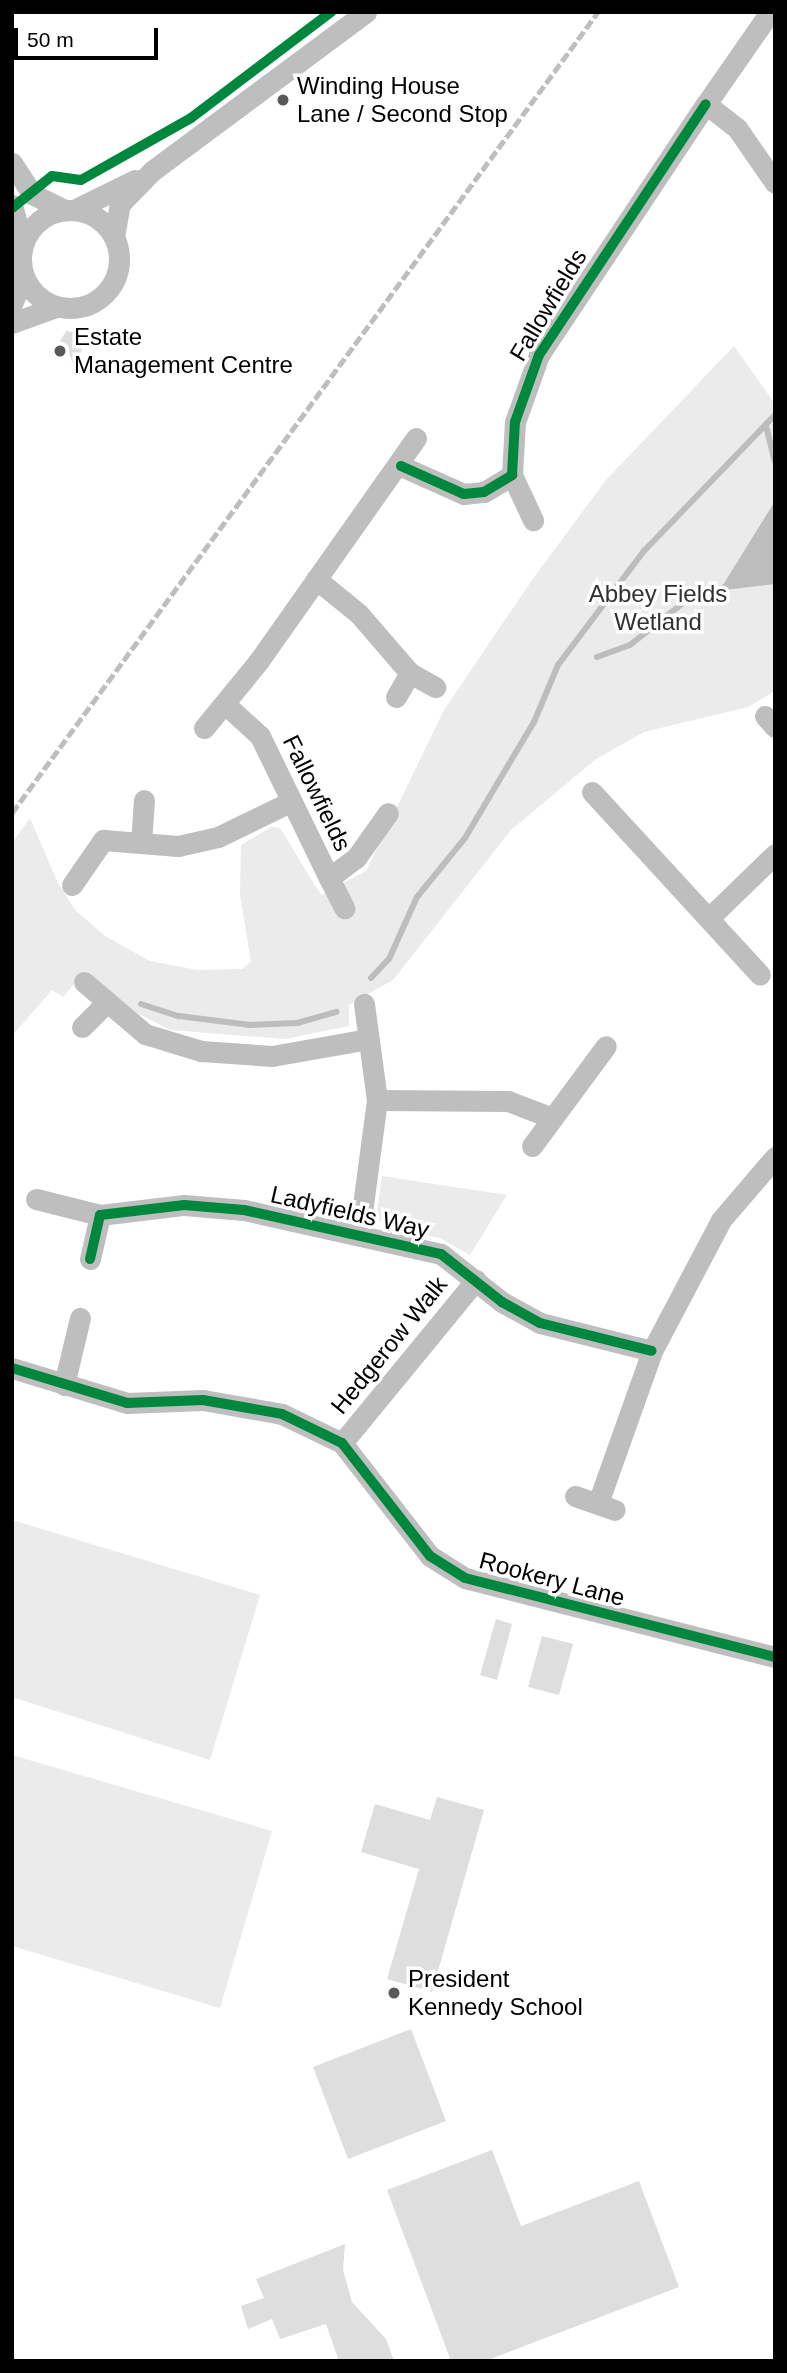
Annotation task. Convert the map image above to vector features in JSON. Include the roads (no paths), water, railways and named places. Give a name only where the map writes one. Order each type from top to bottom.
[{"type":"street","points":[[12,323],[56,307],[84,306],[110,288],[118,268],[114,237],[120,204],[152,171],[366,12]]},
{"type":"street","name":"Fallowfields","points":[[533,520],[512,475],[515,422],[539,355],[770,12]]},
{"type":"street","points":[[706,104],[737,128],[775,183]]},
{"type":"street","points":[[12,163],[32,194],[70,210],[93,216],[114,237]]},
{"type":"street","points":[[23,245],[37,223],[152,171]]},
{"type":"street","points":[[12,205],[23,245],[24,275],[12,304]]},
{"type":"street","points":[[24,275],[38,297],[56,307]]},
{"type":"street","points":[[204,728],[225,704],[401,466],[415,438]]},
{"type":"street","points":[[401,466],[464,494],[484,492],[512,475]]},
{"type":"street","points":[[316,579],[359,614],[410,673],[435,687]]},
{"type":"street","points":[[396,697],[410,673]]},
{"type":"street","name":"Fallowfields","points":[[225,704],[260,736],[288,803],[344,908]]},
{"type":"street","points":[[592,792],[760,975]]},
{"type":"street","points":[[141,843],[144,800]]},
{"type":"street","points":[[72,885],[103,840],[178,846],[218,837],[288,803]]},
{"type":"street","name":"Fallowfields","points":[[329,878],[356,858],[388,813]]},
{"type":"street","points":[[709,918],[775,854]]},
{"type":"street","points":[[84,982],[104,1005],[145,1034],[201,1051],[272,1056],[368,1039]]},
{"type":"street","points":[[82,1027],[104,1005]]},
{"type":"street","points":[[359,1235],[377,1100],[364,1007]]},
{"type":"street","points":[[532,1146],[606,1046]]},
{"type":"street","points":[[377,1100],[508,1101],[552,1118]]},
{"type":"street","points":[[575,1496],[606,1507],[652,1350],[721,1220],[775,1157]]},
{"type":"street","name":"Ladyfields Way","points":[[36,1199],[100,1214],[184,1205],[220,1208],[441,1254],[540,1323],[652,1350]]},
{"type":"street","points":[[90,1259],[100,1214]]},
{"type":"street","name":"Hedgerow Walk","points":[[342,1443],[475,1280]]},
{"type":"street","points":[[64,1385],[80,1318]]},
{"type":"street","name":"Rookery Lane","points":[[12,1367],[49,1375],[64,1385],[127,1403],[243,1403],[282,1414],[342,1443],[430,1556],[465,1578],[775,1657]]},
{"type":"waterway","points":[[371,978],[389,959],[417,897],[465,838],[534,722],[558,665],[644,551],[775,415]]},
{"type":"waterway","points":[[766,426],[775,461]]},
{"type":"waterway","points":[[597,657],[630,645],[687,600],[724,587]]},
{"type":"waterway","points":[[141,1004],[179,1016],[250,1025],[297,1023],[336,1012]]},
{"type":"railway","points":[[12,813],[598,12]]},
{"type":"place","name":"Winding House Lane / Second Stop","points":[[283,100]]},
{"type":"place","name":"Estate Management Centre","points":[[60,351]]},
{"type":"place","name":"President Kennedy School","points":[[394,1993]]},
{"type":"park label","name":"Abbey Fields Wetland","points":[[658,608]]}]
